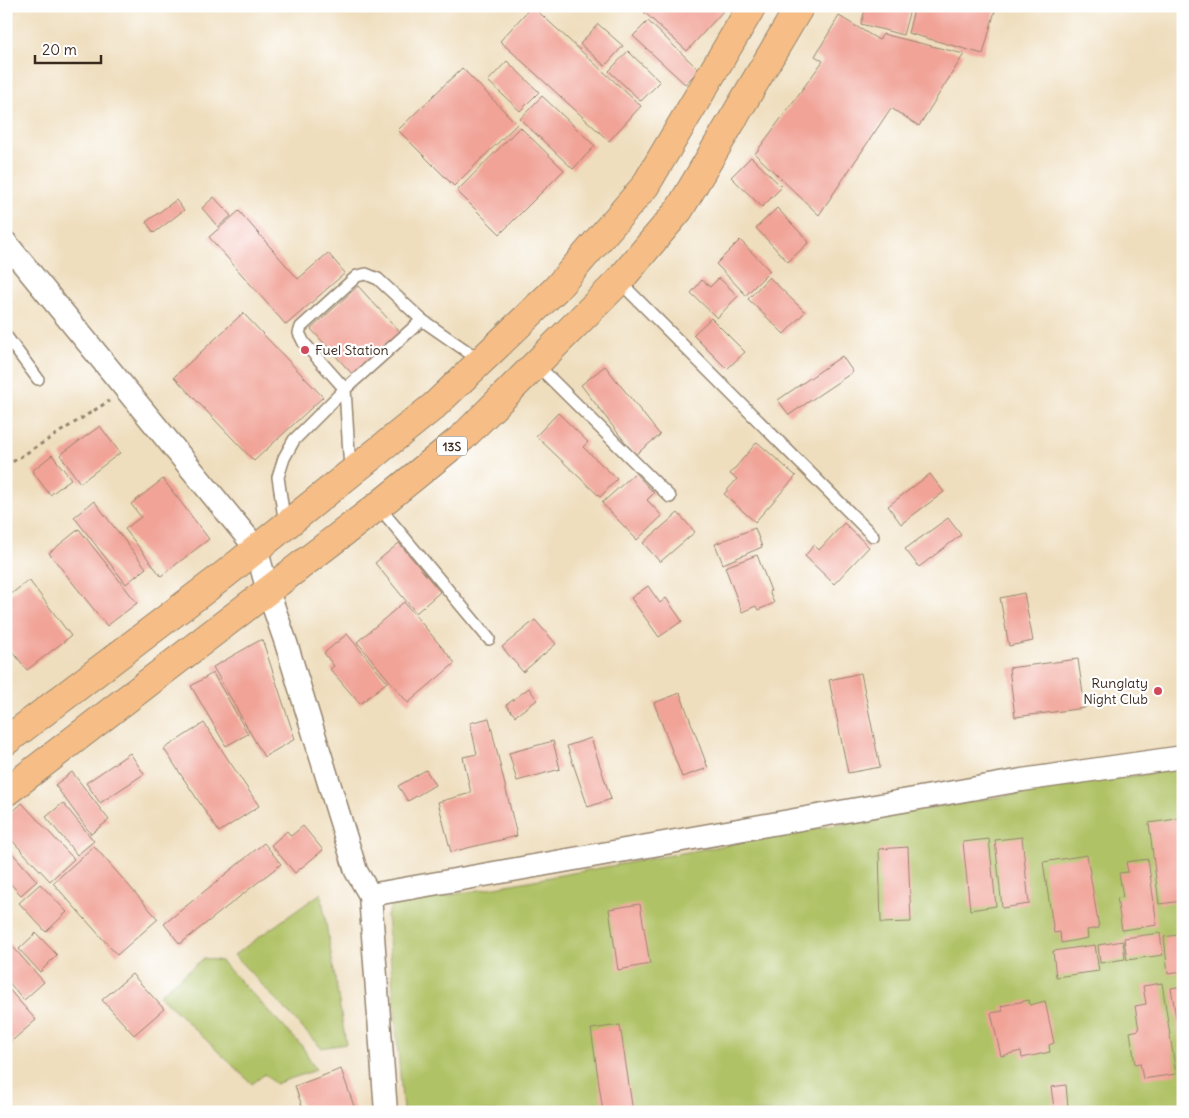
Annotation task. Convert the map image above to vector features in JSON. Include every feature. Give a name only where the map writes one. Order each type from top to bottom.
[{"type":"highway","name":"13S","points":[[6,792],[378,506],[463,437],[619,281],[679,210],[800,6]]},
{"type":"highway","points":[[6,741],[224,575],[434,406],[556,289],[645,186],[747,9]]},
{"type":"street","points":[[6,243],[256,548],[356,871],[370,895],[386,1112]]},
{"type":"street","points":[[370,895],[1022,780],[1183,756]]},
{"type":"lane","points":[[350,474],[345,389],[304,343],[300,333],[301,327],[357,276],[366,274],[378,279],[422,320],[481,361]]},
{"type":"lane","points":[[619,281],[873,536]]},
{"type":"lane","points":[[286,526],[278,477],[284,458],[294,440],[345,389],[422,320]]},
{"type":"lane","points":[[6,336],[38,379]]},
{"type":"lane","points":[[536,364],[670,497]]},
{"type":"lane","points":[[378,506],[489,639]]},
{"type":"path","points":[[6,466],[126,390]]},
{"type":"green space","points":[[1183,768],[1183,1104],[1168,1112],[403,1112],[387,916],[391,906],[946,805]]},
{"type":"green space","points":[[321,893],[346,1044],[321,1048],[234,955]]},
{"type":"green space","points":[[204,958],[221,961],[302,1046],[316,1070],[275,1084],[265,1074],[252,1084],[159,995]]},
{"type":"building","points":[[532,6],[641,106],[609,141],[500,41]]},
{"type":"building","points":[[649,6],[719,6],[724,10],[687,51],[644,12]]},
{"type":"building","points":[[866,6],[911,6],[903,35],[861,24]]},
{"type":"building","points":[[915,6],[996,7],[983,54],[908,33]]},
{"type":"building","points":[[839,16],[879,40],[883,34],[964,54],[919,126],[891,108],[819,215],[755,154],[823,61],[815,56]]},
{"type":"building","points":[[648,21],[699,70],[685,84],[633,36]]},
{"type":"building","points":[[598,24],[623,46],[605,66],[580,44]]},
{"type":"building","points":[[628,51],[660,82],[641,101],[609,71]]},
{"type":"building","points":[[507,61],[539,92],[520,111],[488,81]]},
{"type":"building","points":[[462,68],[517,124],[454,186],[398,130]]},
{"type":"building","points":[[542,96],[595,146],[573,169],[520,119]]},
{"type":"building","points":[[520,127],[564,170],[500,234],[457,191]]},
{"type":"building","points":[[751,157],[782,187],[762,207],[731,177]]},
{"type":"building","points":[[214,197],[231,216],[218,227],[202,208]]},
{"type":"building","points":[[176,200],[184,210],[154,233],[146,222]]},
{"type":"building","points":[[777,208],[809,242],[788,262],[756,228]]},
{"type":"building","points":[[239,211],[298,279],[328,253],[345,273],[286,325],[209,237]]},
{"type":"building","points":[[740,240],[770,271],[746,295],[716,264]]},
{"type":"building","points":[[769,277],[805,312],[784,334],[748,299]]},
{"type":"building","points":[[719,278],[738,296],[717,318],[691,293],[702,280],[710,287]]},
{"type":"building","points":[[358,286],[401,333],[354,376],[311,329]]},
{"type":"building","points":[[243,313],[323,397],[254,461],[174,377]]},
{"type":"building","points":[[711,318],[745,352],[727,369],[693,335]]},
{"type":"building","points":[[842,356],[853,372],[789,415],[778,400]]},
{"type":"building","points":[[605,366],[660,435],[635,455],[581,385]]},
{"type":"building","points":[[558,413],[588,442],[583,447],[617,479],[600,497],[536,436]]},
{"type":"building","points":[[100,426],[120,453],[80,483],[60,455]]},
{"type":"building","points":[[757,442],[796,476],[755,522],[724,494],[737,479],[730,474]]},
{"type":"building","points":[[52,455],[71,479],[50,495],[32,471]]},
{"type":"building","points":[[635,473],[654,493],[647,500],[662,516],[637,540],[602,503]]},
{"type":"building","points":[[930,474],[944,492],[901,524],[888,506]]},
{"type":"building","points":[[163,479],[209,539],[161,576],[125,529],[141,517],[131,504]]},
{"type":"building","points":[[94,501],[146,568],[126,584],[74,517]]},
{"type":"building","points":[[678,513],[695,532],[660,562],[643,543]]},
{"type":"building","points":[[948,518],[961,535],[919,567],[905,549]]},
{"type":"building","points":[[844,523],[869,547],[834,584],[805,556],[814,545],[819,550]]},
{"type":"building","points":[[755,528],[762,547],[723,564],[715,544]]},
{"type":"building","points":[[79,529],[137,603],[107,626],[49,553]]},
{"type":"building","points":[[399,543],[440,592],[416,613],[375,563]]},
{"type":"building","points":[[757,555],[774,603],[758,610],[756,606],[742,612],[725,567]]},
{"type":"building","points":[[29,580],[71,636],[27,670],[6,643],[6,598]]},
{"type":"building","points":[[648,586],[660,603],[666,598],[682,621],[659,637],[631,598]]},
{"type":"building","points":[[1024,593],[1033,641],[1009,646],[1000,598]]},
{"type":"building","points":[[404,602],[455,663],[408,703],[357,642]]},
{"type":"building","points":[[535,620],[556,644],[523,672],[502,647]]},
{"type":"building","points":[[347,634],[387,682],[360,704],[330,669],[334,666],[324,653]]},
{"type":"building","points":[[262,639],[295,739],[264,757],[213,667]]},
{"type":"building","points":[[1078,659],[1085,708],[1015,717],[1009,668]]},
{"type":"building","points":[[213,673],[248,734],[226,746],[191,686]]},
{"type":"building","points":[[861,673],[880,767],[848,773],[829,680]]},
{"type":"building","points":[[529,688],[537,700],[515,716],[506,705]]},
{"type":"building","points":[[680,693],[708,768],[682,777],[654,703]]},
{"type":"building","points":[[489,718],[517,836],[451,852],[438,802],[471,793],[463,757],[477,754],[470,723]]},
{"type":"building","points":[[204,723],[259,806],[219,832],[164,749]]},
{"type":"building","points":[[591,738],[611,799],[588,807],[567,746]]},
{"type":"building","points":[[553,741],[560,769],[517,781],[509,753]]},
{"type":"building","points":[[130,753],[144,774],[100,803],[86,783]]},
{"type":"building","points":[[426,770],[435,785],[408,801],[398,786]]},
{"type":"building","points":[[72,772],[109,820],[91,834],[55,785]]},
{"type":"building","points":[[22,803],[74,859],[50,881],[6,834],[6,818]]},
{"type":"building","points":[[63,803],[94,841],[77,855],[46,817]]},
{"type":"building","points":[[1183,818],[1183,901],[1159,904],[1149,823]]},
{"type":"building","points":[[303,826],[323,850],[295,873],[271,845],[287,831],[291,836]]},
{"type":"building","points":[[1022,837],[1029,904],[1002,908],[995,840]]},
{"type":"building","points":[[989,839],[996,906],[970,910],[963,842]]},
{"type":"building","points":[[264,843],[281,864],[180,944],[164,924]]},
{"type":"building","points":[[6,846],[37,881],[21,895],[6,879]]},
{"type":"building","points":[[94,846],[158,919],[117,955],[53,883]]},
{"type":"building","points":[[908,847],[911,922],[881,923],[879,849]]},
{"type":"building","points":[[1087,855],[1099,928],[1087,930],[1088,938],[1061,943],[1060,932],[1054,933],[1043,862]]},
{"type":"building","points":[[1148,859],[1157,925],[1122,930],[1117,898],[1123,897],[1119,873],[1128,872],[1126,862]]},
{"type":"building","points":[[40,884],[67,912],[46,932],[19,903]]},
{"type":"building","points":[[640,904],[650,964],[618,970],[609,909]]},
{"type":"building","points":[[36,933],[57,955],[40,972],[19,949]]},
{"type":"building","points":[[1160,933],[1163,955],[1127,960],[1124,938]]},
{"type":"building","points":[[1183,934],[1183,972],[1168,974],[1164,937]]},
{"type":"building","points":[[6,939],[44,982],[24,1000],[6,979]]},
{"type":"building","points":[[1123,941],[1125,959],[1100,963],[1098,945]]},
{"type":"building","points":[[1095,945],[1099,971],[1056,977],[1053,951]]},
{"type":"building","points":[[132,974],[164,1009],[134,1035],[102,1000]]},
{"type":"building","points":[[1162,983],[1176,1074],[1143,1079],[1140,1063],[1135,1064],[1130,1032],[1139,1030],[1135,1006],[1146,1004],[1143,986]]},
{"type":"building","points":[[6,986],[36,1020],[6,1046]]},
{"type":"building","points":[[1183,986],[1183,1052],[1182,1052],[1171,988]]},
{"type":"building","points":[[1029,1000],[1030,1005],[1045,1001],[1054,1043],[1049,1045],[1050,1052],[1022,1058],[1021,1051],[1001,1056],[991,1013],[1003,1011],[1001,1006]]},
{"type":"building","points":[[620,1025],[633,1112],[603,1112],[591,1029]]},
{"type":"building","points":[[341,1069],[356,1112],[304,1112],[295,1086]]},
{"type":"building","points":[[1066,1085],[1068,1107],[1054,1108],[1051,1087]]},
{"type":"place","name":"Fuel Station","points":[[305,350]]},
{"type":"place","name":"Runglaty Night Club","points":[[1158,691]]}]
